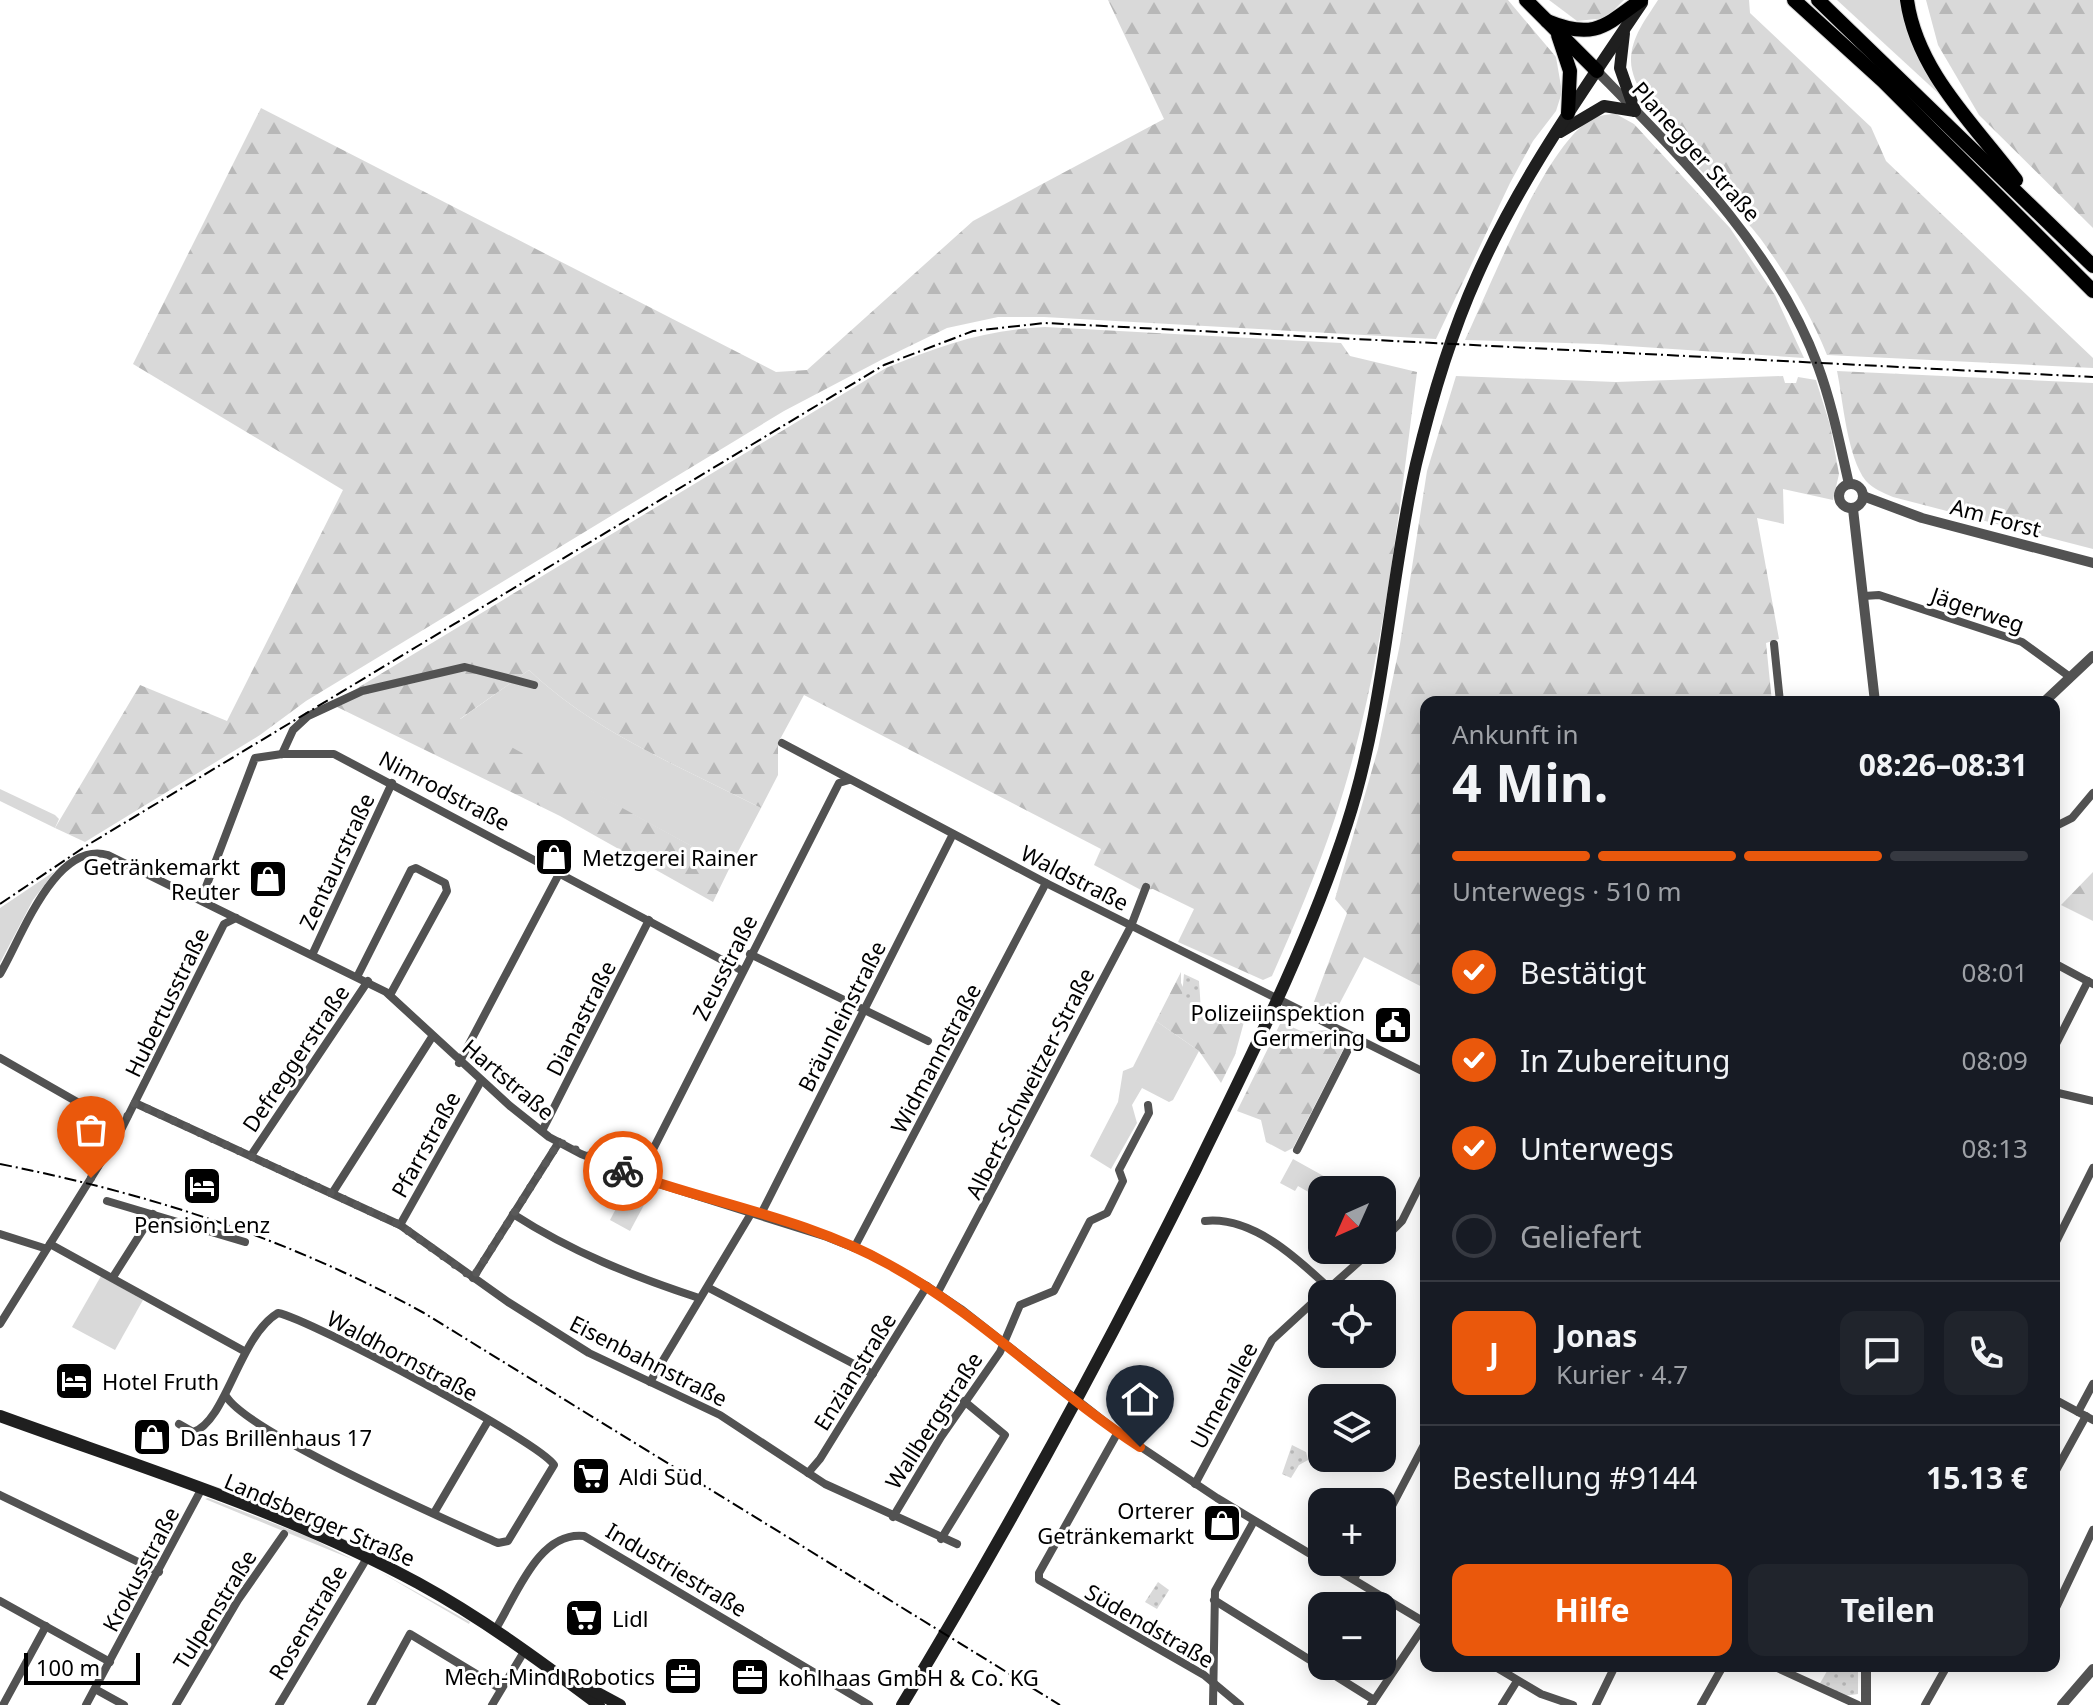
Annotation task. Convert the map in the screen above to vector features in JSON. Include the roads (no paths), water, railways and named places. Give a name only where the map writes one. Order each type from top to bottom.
[{"type":"highway","points":[[1526,0],[1597,71]]},
{"type":"highway","points":[[1552,26],[1577,32],[1595,30],[1642,0]]},
{"type":"highway","points":[[1794,0],[1883,81],[2093,291]]},
{"type":"highway","points":[[1818,0],[2093,266]]},
{"type":"highway","points":[[1907,0],[1921,46],[1941,83],[2043,216]]},
{"type":"highway","points":[[1552,26],[1570,71],[1568,113]]},
{"type":"main road","points":[[902,1705],[1077,1402],[1279,998],[1349,820],[1369,743],[1416,466],[1442,369],[1476,278],[1511,207],[1642,0]]},
{"type":"main road","points":[[1625,28],[1620,68],[1635,111]]},
{"type":"main road","points":[[1555,136],[1595,109],[1611,106],[1635,111]]},
{"type":"main road","name":"Landsberger Straße","points":[[0,1416],[201,1490],[367,1558],[416,1582],[495,1630],[599,1705]]},
{"type":"main road","points":[[563,1678],[584,1705]]},
{"type":"main road","points":[[563,1678],[620,1705]]},
{"type":"street","name":"Planegger Straße","points":[[1597,71],[1728,210],[1777,282],[1819,371],[1849,484],[1839,491],[1839,499],[1843,506],[1859,503],[1864,596],[1874,696]]},
{"type":"street","points":[[1849,484],[1860,487],[1859,503]]},
{"type":"street","name":"Am Forst","points":[[1859,503],[1890,507],[2093,563]]},
{"type":"street","name":"Jägerweg","points":[[1864,596],[1879,595],[2022,642],[2070,677]]},
{"type":"street","points":[[1774,644],[1779,696]]},
{"type":"street","points":[[2050,696],[2093,656]]},
{"type":"street","points":[[282,754],[302,720],[362,691],[465,667],[534,685]]},
{"type":"street","name":"Waldstraße","points":[[782,743],[1046,883],[1420,1070]]},
{"type":"street","name":"Nimrodstraße","points":[[201,900],[255,758],[282,754],[341,756],[741,970]]},
{"type":"street","name":"Zeusstraße","points":[[639,1177],[741,970],[839,783],[849,780]]},
{"type":"street","name":"Zentaurstraße","points":[[313,953],[392,783]]},
{"type":"street","points":[[2060,824],[2072,818],[2093,793]]},
{"type":"street","name":"Bräunleinstraße","points":[[650,1382],[699,1298],[709,1288],[756,1213],[865,1009],[953,834]]},
{"type":"street","name":"Hartstraße","points":[[0,974],[47,887],[68,867],[92,854],[108,855],[368,981],[390,995],[459,1063],[559,1142],[639,1177],[756,1213],[854,1248],[938,1292],[1118,1432],[1195,1484],[1308,1552]]},
{"type":"street","name":"Defreggerstraße","points":[[358,975],[411,870],[416,868],[445,883],[447,891],[390,995]]},
{"type":"street","points":[[459,1063],[560,872]]},
{"type":"street","name":"Widmannstraße","points":[[854,1248],[1046,883]]},
{"type":"street","name":"Albert-Schweitzer-Straße","points":[[938,1292],[1131,926],[1146,887]]},
{"type":"street","name":"Hubertusstraße","points":[[0,1324],[135,1103],[224,924],[237,917]]},
{"type":"street","name":"Dianastraße","points":[[542,1131],[649,920]]},
{"type":"street","points":[[750,954],[928,1041]]},
{"type":"street","points":[[2060,966],[2090,982],[2060,1037]]},
{"type":"street","name":"Defreggerstraße","points":[[252,1154],[368,981]]},
{"type":"street","points":[[1297,1150],[1355,1036]]},
{"type":"street","points":[[333,1192],[432,1037]]},
{"type":"street","points":[[0,1058],[121,1127]]},
{"type":"street","name":"Pfarrstraße","points":[[400,1225],[481,1081]]},
{"type":"street","points":[[2060,1093],[2093,1101]]},
{"type":"street","name":"Eisenbahnstraße","points":[[135,1103],[252,1154],[400,1225],[473,1278],[587,1352],[723,1417],[808,1473]]},
{"type":"street","name":"Wallbergstraße","points":[[893,1517],[964,1401],[1000,1352],[1020,1305],[1056,1289],[1090,1221],[1107,1213],[1123,1181],[1119,1170],[1149,1113],[1148,1105]]},
{"type":"street","points":[[473,1278],[559,1142]]},
{"type":"street","points":[[2060,1234],[2093,1168]]},
{"type":"street","points":[[1396,1227],[1420,1185]]},
{"type":"street","points":[[107,1201],[245,1242]]},
{"type":"street","points":[[113,1277],[153,1214]]},
{"type":"street","points":[[513,1214],[561,1245],[600,1263],[699,1298]]},
{"type":"street","points":[[1205,1221],[1226,1221],[1290,1252],[1314,1280]]},
{"type":"street","points":[[0,1234],[47,1246],[113,1277],[244,1351]]},
{"type":"street","name":"Ulmenallee","points":[[1338,1280],[1356,1264]]},
{"type":"street","name":"Enzianstraße","points":[[808,1473],[820,1459],[927,1286]]},
{"type":"street","points":[[709,1288],[873,1374]]},
{"type":"street","name":"Ulmenallee","points":[[1195,1484],[1272,1340],[1308,1307]]},
{"type":"street","name":"Waldhornstraße","points":[[179,1424],[193,1432],[199,1430],[226,1396],[244,1351],[269,1319],[278,1313],[284,1314],[403,1372],[553,1461],[554,1465],[504,1544],[434,1513]]},
{"type":"street","points":[[2060,1463],[2086,1416],[2093,1384]]},
{"type":"street","points":[[226,1396],[231,1404],[292,1442],[434,1513],[488,1421]]},
{"type":"street","points":[[941,1539],[1005,1435],[964,1401]]},
{"type":"street","points":[[2060,1402],[2086,1416]]},
{"type":"street","name":"Südendstraße","points":[[1118,1432],[1039,1573],[1039,1580],[1213,1684],[1240,1705]]},
{"type":"street","points":[[1396,1498],[1420,1452]]},
{"type":"street","name":"Wallbergstraße","points":[[808,1473],[893,1517],[957,1544]]},
{"type":"street","name":"Krokusstraße","points":[[86,1705],[201,1490]]},
{"type":"street","points":[[0,1495],[159,1572]]},
{"type":"street","points":[[1213,1705],[1214,1600],[1217,1583],[1254,1521]]},
{"type":"street","points":[[2060,1599],[2093,1530]]},
{"type":"street","name":"Tulpenstraße","points":[[176,1705],[232,1610],[284,1534]]},
{"type":"street","name":"Industriestraße","points":[[495,1630],[545,1550],[562,1538],[584,1536],[869,1705]]},
{"type":"street","name":"Rosenstraße","points":[[279,1705],[367,1558]]},
{"type":"street","name":"Hartstraße","points":[[1349,1576],[1420,1619]]},
{"type":"street","points":[[1214,1600],[1372,1702],[1420,1632]]},
{"type":"street","points":[[0,1601],[110,1662]]},
{"type":"street","points":[[3,1705],[46,1626]]},
{"type":"street","points":[[371,1705],[410,1634],[501,1689]]},
{"type":"street","points":[[492,1705],[525,1650]]},
{"type":"street","points":[[2062,1705],[2093,1669]]},
{"type":"street","points":[[1504,1672],[1544,1696],[1573,1705]]},
{"type":"street","points":[[1596,1705],[1612,1672]]},
{"type":"street","points":[[1701,1705],[1720,1672]]},
{"type":"street","points":[[1786,1672],[1858,1705]]},
{"type":"street","points":[[1866,1672],[1866,1705]]},
{"type":"street","points":[[1925,1705],[1944,1672]]},
{"type":"street","points":[[1502,1705],[1517,1681]]},
{"type":"street","points":[[95,1689],[124,1705]]},
{"type":"railway","points":[[0,904],[86,846],[884,365],[973,331],[1045,323],[2093,377]]},
{"type":"railway","points":[[0,1164],[111,1190],[218,1222],[271,1241],[374,1287],[424,1313],[1060,1705]]},
{"type":"place","name":"Metzgerei Rainer","points":[[554,857]]},
{"type":"place","name":"Getränkemarkt Reuter","points":[[268,879]]},
{"type":"place","name":"Polizeiinspektion Germering","points":[[1393,1025]]},
{"type":"place","name":"Pension Lenz","points":[[202,1186]]},
{"type":"place","name":"Hotel Fruth","points":[[74,1381]]},
{"type":"place","name":"Das Brillenhaus 17","points":[[152,1437]]},
{"type":"place","name":"Aldi Süd","points":[[591,1476]]},
{"type":"place","name":"Orterer Getränkemarkt","points":[[1222,1523]]},
{"type":"place","name":"Lidl","points":[[584,1618]]},
{"type":"place","name":"Mech-Mind Robotics","points":[[683,1676]]},
{"type":"place","name":"kohlhaas GmbH & Co. KG","points":[[750,1677]]}]
